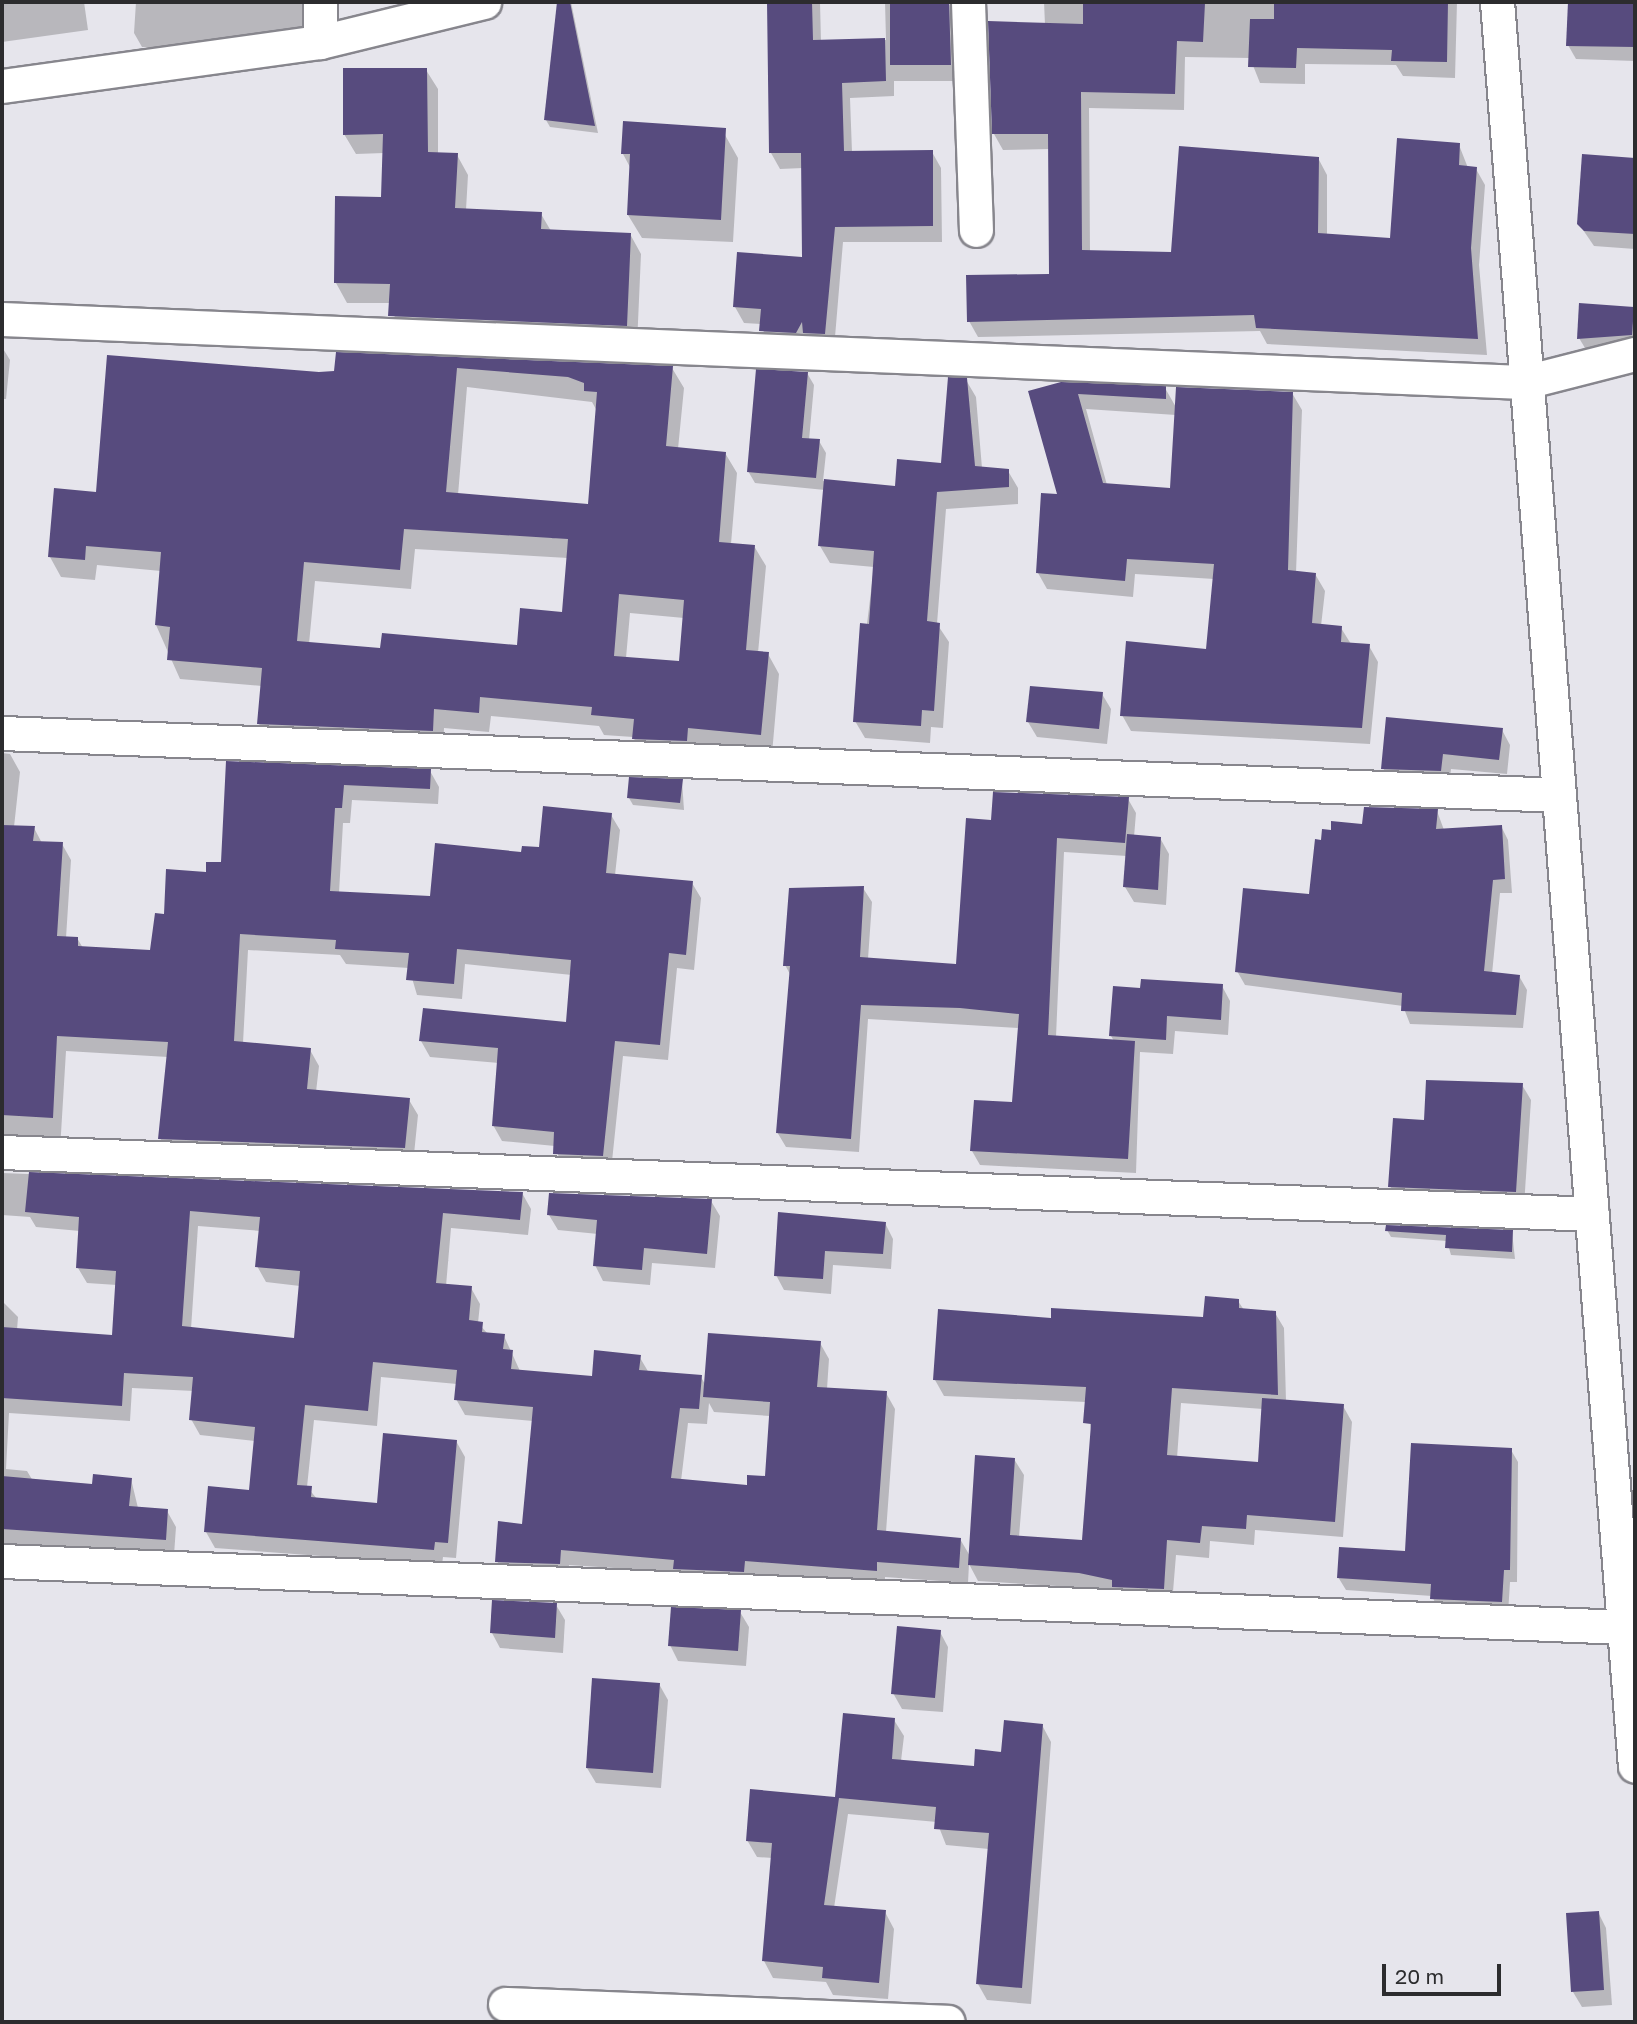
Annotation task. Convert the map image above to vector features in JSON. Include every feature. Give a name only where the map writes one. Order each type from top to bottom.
[{"type":"street","points":[[320,2],[320,42]]},
{"type":"street","points":[[2,86],[320,42],[484,2]]},
{"type":"street","points":[[968,2],[976,230]]},
{"type":"street","points":[[1497,2],[1635,1766]]},
{"type":"street","points":[[2,318],[1525,382],[1635,354]]},
{"type":"street","points":[[2,733],[1558,794]]},
{"type":"street","points":[[2,1152],[1592,1214]]},
{"type":"street","points":[[2,1561],[1624,1627]]},
{"type":"street","points":[[505,2004],[948,2022]]},
{"type":"building","points":[[557,2],[570,2],[595,126],[544,120]]},
{"type":"building","points":[[767,2],[812,2],[813,40],[885,38],[886,81],[842,83],[844,151],[933,150],[933,226],[835,227],[825,334],[803,333],[802,322],[796,333],[759,331],[761,309],[733,307],[737,252],[802,257],[801,153],[769,153]]},
{"type":"building","points":[[890,2],[949,2],[951,65],[890,65]]},
{"type":"building","points":[[1083,2],[1205,3],[1203,42],[1177,41],[1175,94],[1081,92],[1082,250],[1171,252],[1179,146],[1319,157],[1318,233],[1390,238],[1397,138],[1460,143],[1459,165],[1477,167],[1471,248],[1478,339],[1256,328],[1254,315],[967,322],[966,275],[1049,274],[1048,134],[992,134],[988,21],[1083,24]]},
{"type":"building","points":[[1274,2],[1448,2],[1447,62],[1391,61],[1392,50],[1297,48],[1296,68],[1248,67],[1250,19],[1274,19]]},
{"type":"building","points":[[1568,2],[1635,2],[1635,47],[1566,46]]},
{"type":"building","points":[[343,68],[427,68],[428,152],[458,153],[455,208],[542,212],[541,229],[631,233],[627,326],[388,316],[390,284],[334,283],[335,196],[381,197],[383,134],[343,135]]},
{"type":"building","points":[[623,121],[726,128],[721,220],[627,215],[630,154],[621,154]]},
{"type":"building","points":[[1582,154],[1635,158],[1635,234],[1584,231],[1577,224]]},
{"type":"building","points":[[1579,303],[1634,307],[1632,335],[1577,339]]},
{"type":"building","points":[[336,352],[673,366],[666,446],[726,452],[719,542],[755,545],[746,650],[769,652],[761,735],[688,728],[687,741],[632,739],[634,719],[591,715],[592,707],[480,697],[479,713],[434,709],[433,731],[257,724],[262,668],[167,660],[170,627],[155,625],[161,552],[86,546],[85,560],[48,557],[54,488],[96,492],[107,355],[334,371]],"holes":[[[457,368],[568,377],[584,383],[584,391],[597,392],[588,504],[446,492]],[[404,529],[568,539],[562,612],[520,608],[517,645],[382,633],[380,648],[297,641],[304,562],[400,570]],[[619,594],[684,600],[679,661],[614,656]]]},
{"type":"building","points":[[756,369],[808,372],[802,438],[820,439],[816,478],[747,472]]},
{"type":"building","points":[[948,377],[967,378],[975,466],[1009,469],[1009,487],[937,492],[927,621],[940,623],[934,711],[922,710],[921,726],[853,722],[860,623],[869,624],[874,551],[818,546],[824,479],[895,486],[897,459],[941,463]]},
{"type":"building","points":[[1061,382],[1166,386],[1166,399],[1078,394],[1103,483],[1170,488],[1176,387],[1293,392],[1288,570],[1316,573],[1312,623],[1342,626],[1341,642],[1370,644],[1362,728],[1120,716],[1126,641],[1206,649],[1214,564],[1127,559],[1125,581],[1036,573],[1041,493],[1057,494],[1028,391]]},
{"type":"building","points":[[1030,686],[1103,692],[1099,729],[1026,722]]},
{"type":"building","points":[[1386,717],[1503,728],[1499,760],[1443,754],[1441,771],[1381,769]]},
{"type":"building","points":[[226,761],[431,769],[430,789],[344,785],[342,808],[335,808],[330,891],[430,896],[435,843],[521,852],[522,846],[539,847],[543,806],[612,813],[606,873],[693,881],[686,955],[669,953],[660,1045],[615,1041],[603,1156],[553,1154],[554,1132],[492,1126],[498,1048],[419,1041],[423,1008],[566,1022],[571,960],[457,949],[454,984],[406,980],[409,953],[335,949],[336,940],[240,934],[234,1041],[311,1048],[307,1089],[410,1098],[405,1148],[158,1139],[168,1042],[57,1036],[53,1118],[2,1115],[2,825],[35,826],[33,841],[63,842],[57,936],[78,937],[78,946],[150,950],[155,913],[164,914],[166,869],[206,872],[206,862],[221,862]]},
{"type":"building","points":[[629,777],[683,779],[680,803],[627,798]]},
{"type":"building","points":[[993,792],[1129,797],[1125,843],[1057,838],[1048,1035],[1135,1041],[1128,1159],[970,1151],[974,1100],[1012,1102],[1019,1014],[960,1008],[861,1005],[851,1139],[776,1133],[790,966],[783,966],[789,888],[864,886],[860,957],[956,964],[966,818],[991,820]]},
{"type":"building","points":[[1364,807],[1438,809],[1436,829],[1502,825],[1505,879],[1493,880],[1484,971],[1520,975],[1516,1015],[1401,1011],[1402,993],[1235,972],[1243,888],[1309,894],[1315,839],[1321,840],[1322,829],[1331,830],[1331,821],[1362,824]]},
{"type":"building","points":[[1127,834],[1161,837],[1158,890],[1123,887]]},
{"type":"building","points":[[1141,979],[1223,984],[1221,1020],[1167,1016],[1166,1040],[1109,1036],[1113,986],[1140,988]]},
{"type":"building","points":[[1426,1080],[1523,1083],[1516,1192],[1388,1187],[1393,1118],[1424,1120]]},
{"type":"building","points":[[29,1172],[523,1192],[520,1220],[443,1213],[436,1283],[472,1286],[469,1320],[483,1322],[482,1332],[505,1334],[503,1349],[513,1350],[511,1369],[592,1376],[594,1350],[641,1355],[639,1370],[702,1375],[699,1409],[680,1408],[671,1478],[747,1485],[747,1475],[765,1476],[770,1402],[703,1397],[708,1333],[821,1341],[817,1387],[887,1391],[877,1530],[961,1538],[959,1568],[877,1562],[877,1571],[745,1561],[744,1572],[673,1569],[674,1560],[561,1550],[560,1564],[495,1562],[498,1521],[522,1524],[533,1407],[454,1400],[457,1370],[373,1362],[368,1411],[305,1405],[297,1485],[312,1486],[311,1497],[377,1503],[383,1433],[457,1440],[448,1543],[435,1542],[434,1550],[204,1532],[208,1486],[249,1490],[255,1427],[189,1420],[193,1377],[124,1373],[122,1406],[2,1398],[2,1327],[112,1335],[116,1271],[76,1268],[79,1217],[25,1212]],"holes":[[[190,1211],[260,1217],[255,1267],[300,1271],[294,1338],[182,1326]]]},
{"type":"building","points":[[549,1193],[712,1199],[707,1254],[644,1248],[642,1270],[593,1266],[597,1220],[547,1215]]},
{"type":"building","points":[[778,1212],[886,1222],[883,1254],[825,1251],[823,1279],[774,1276]]},
{"type":"building","points":[[1386,1225],[1513,1230],[1512,1252],[1445,1248],[1446,1235],[1385,1231]]},
{"type":"building","points":[[1205,1296],[1239,1299],[1239,1308],[1276,1311],[1278,1395],[1172,1388],[1167,1455],[1258,1462],[1262,1398],[1344,1404],[1335,1522],[1247,1515],[1246,1529],[1202,1526],[1200,1543],[1167,1540],[1164,1589],[1112,1587],[1112,1580],[1079,1573],[968,1565],[975,1455],[1015,1458],[1010,1535],[1082,1540],[1091,1424],[1083,1423],[1086,1387],[933,1380],[938,1309],[1051,1318],[1051,1308],[1203,1317]]},
{"type":"building","points":[[1411,1443],[1512,1448],[1510,1570],[1504,1570],[1502,1602],[1430,1599],[1431,1584],[1337,1578],[1339,1547],[1405,1551]]},
{"type":"building","points":[[93,1474],[132,1478],[129,1506],[168,1509],[166,1540],[2,1529],[2,1476],[92,1484]]},
{"type":"building","points":[[492,1600],[557,1603],[555,1638],[490,1633]]},
{"type":"building","points":[[671,1607],[741,1610],[738,1651],[668,1646]]},
{"type":"building","points":[[897,1626],[941,1630],[935,1698],[891,1694]]},
{"type":"building","points":[[592,1678],[660,1683],[653,1773],[586,1768]]},
{"type":"building","points":[[843,1713],[895,1718],[892,1759],[974,1766],[975,1749],[1001,1752],[1004,1720],[1043,1724],[1022,1988],[976,1984],[989,1833],[934,1829],[936,1807],[839,1798],[824,1905],[886,1910],[879,1983],[822,1978],[823,1967],[762,1961],[772,1843],[746,1841],[750,1789],[835,1797]]},
{"type":"building","points":[[1599,1911],[1604,1990],[1571,1992],[1566,1913]]}]
